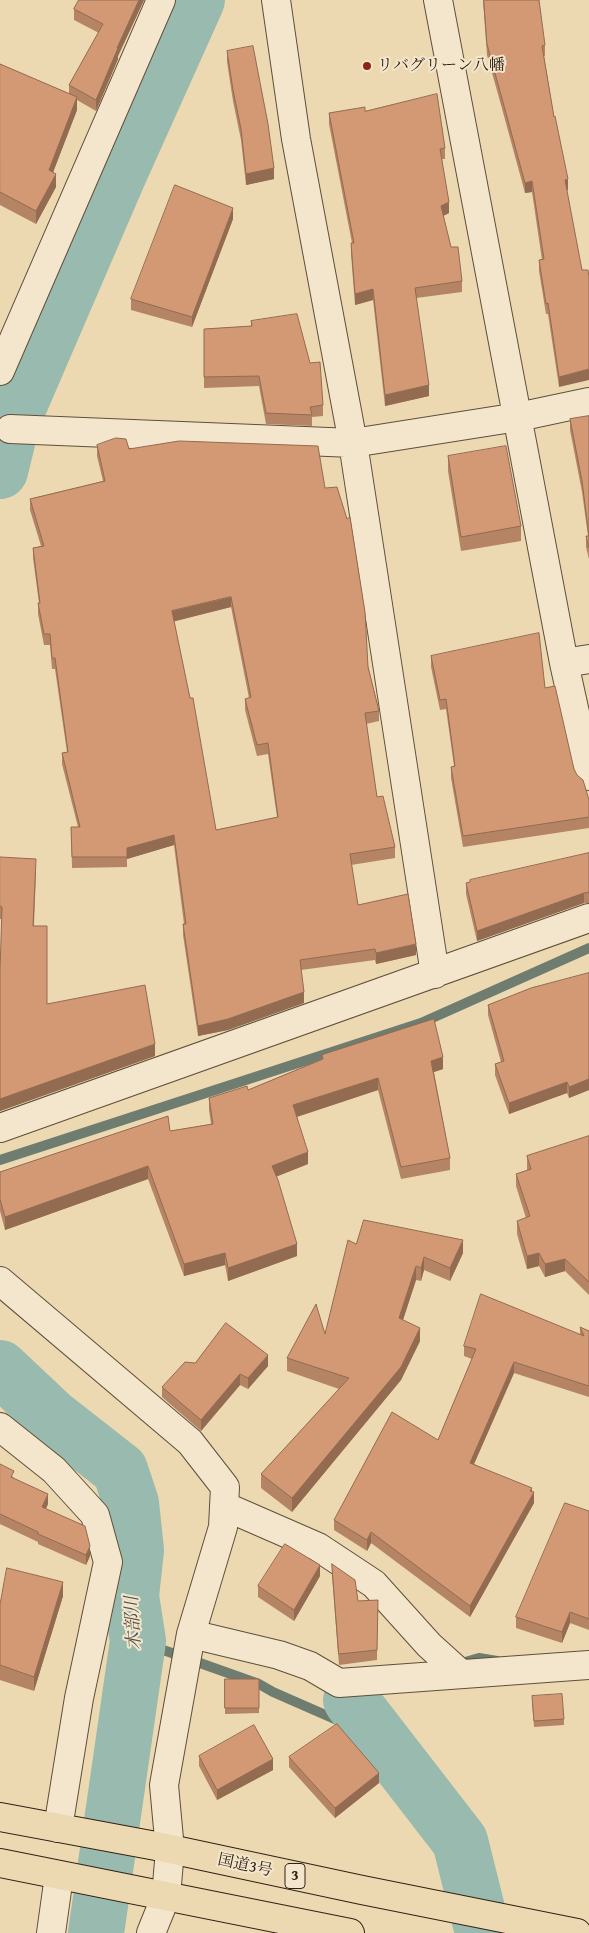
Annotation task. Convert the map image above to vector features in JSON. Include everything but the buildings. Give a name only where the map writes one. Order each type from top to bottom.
[{"type":"highway","name":"国道3号","points":[[0,1817],[163,1848],[565,1930]]},
{"type":"highway","points":[[0,1863],[350,1933]]},
{"type":"street","points":[[0,371],[161,0]]},
{"type":"street","points":[[276,0],[296,139],[353,442],[435,974]]},
{"type":"street","points":[[438,0],[518,417],[576,661],[589,776]]},
{"type":"street","points":[[10,429],[353,442],[518,417],[589,402]]},
{"type":"street","points":[[0,1128],[589,918]]},
{"type":"street","points":[[0,1281],[190,1442],[225,1487],[223,1527],[191,1634],[164,1785],[163,1848],[151,1933]]},
{"type":"street","points":[[0,1427],[54,1470],[95,1515],[108,1562],[79,1698],[66,1830]]},
{"type":"street","points":[[224,1506],[318,1547],[374,1584],[461,1674]]},
{"type":"street","points":[[191,1634],[278,1655],[310,1666],[339,1683],[589,1665]]},
{"type":"street","points":[[52,1933],[59,1876]]},
{"type":"waterway","points":[[0,471],[12,422],[118,176],[197,0]]},
{"type":"waterway","points":[[0,1160],[421,1023],[589,948]]},
{"type":"waterway","name":"木部川","points":[[0,1368],[51,1416],[120,1470],[131,1503],[136,1550],[131,1596],[138,1641],[96,1933]]},
{"type":"waterway","points":[[138,1641],[259,1684],[378,1738],[351,1700],[380,1691]]},
{"type":"waterway","points":[[462,1663],[479,1658],[497,1661]]},
{"type":"waterway","points":[[351,1700],[460,1841],[483,1933]]},
{"type":"place","name":"リバグリーン八幡","points":[[367,66]]}]
